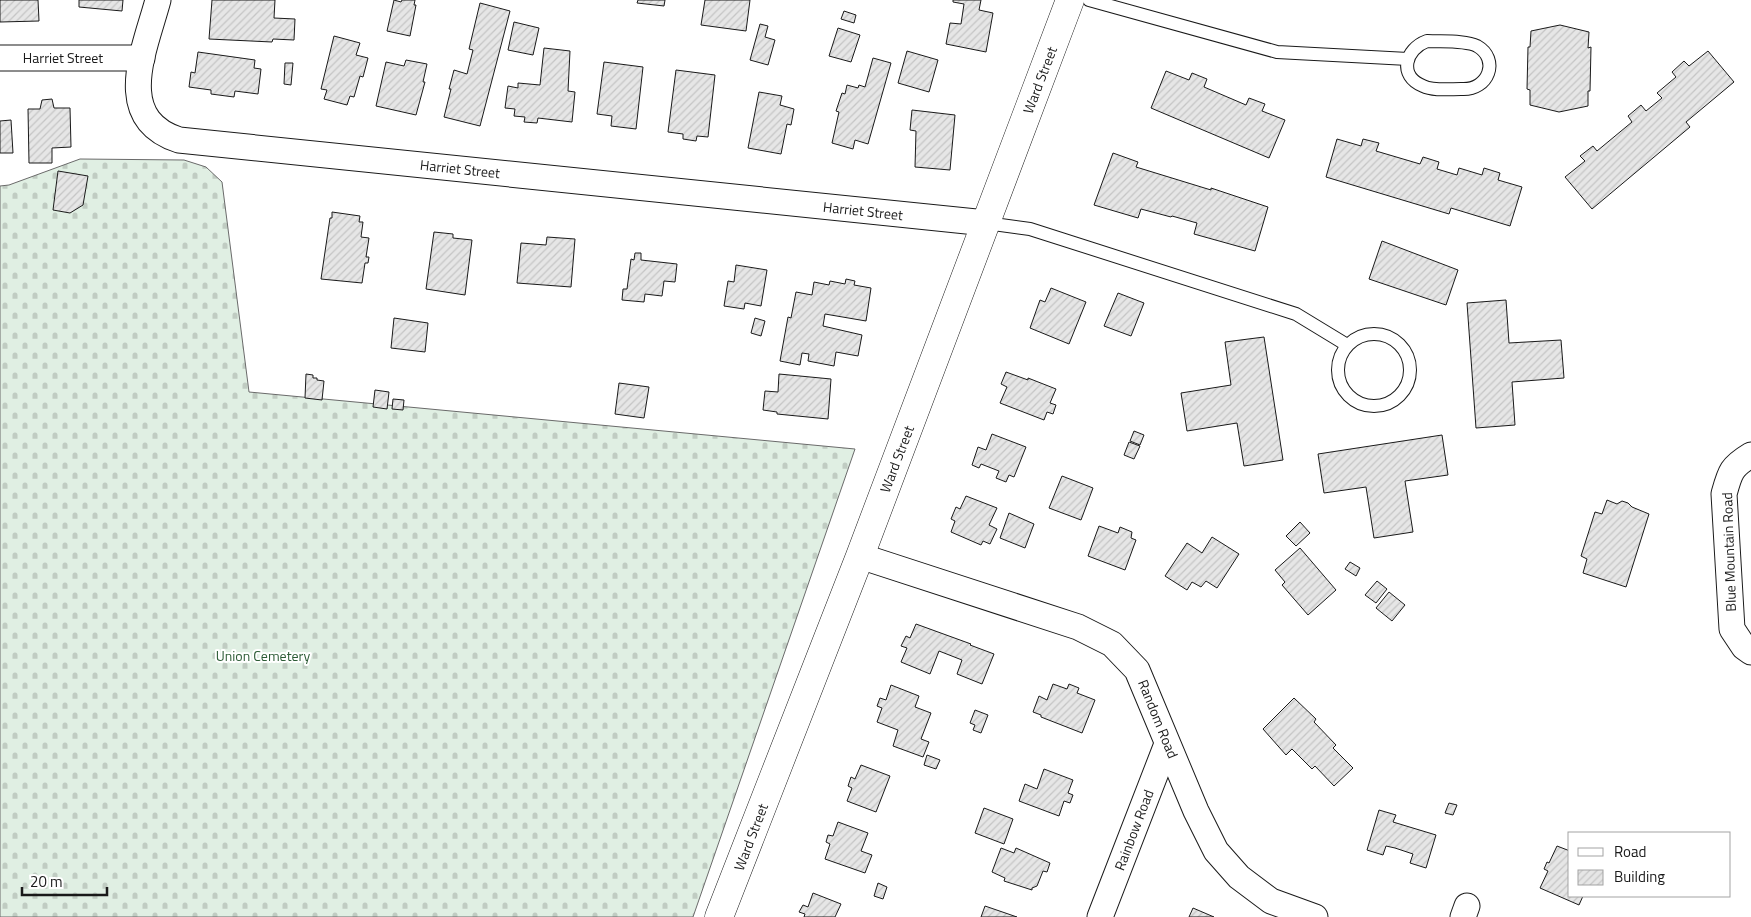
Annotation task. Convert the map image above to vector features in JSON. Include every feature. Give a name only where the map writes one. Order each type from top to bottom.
[{"type":"main road","name":"Ward Street","points":[[719,917],[860,556],[1070,0]]},
{"type":"street","points":[[142,58],[158,0]]},
{"type":"street","name":"Harriet Street","points":[[0,58],[142,58],[137,86],[138,100],[143,112],[150,124],[167,136],[179,140],[986,223]]},
{"type":"street","name":"Blue Mountain Road","points":[[1751,455],[1740,462],[1730,473],[1724,494],[1732,629],[1744,647],[1751,652]]},
{"type":"street","name":"Random Road","points":[[860,556],[1078,627],[1112,644],[1137,670],[1196,811],[1216,851],[1239,877],[1271,901],[1315,917]]},
{"type":"street","name":"Rainbow Road","points":[[1100,917],[1167,744]]},
{"type":"lane","points":[[1089,0],[1277,52],[1408,58]]},
{"type":"lane","points":[[1427,41],[1469,44],[1478,47],[1485,53],[1489,71],[1479,86],[1471,90],[1424,87],[1416,83],[1410,76],[1407,67],[1408,58],[1412,50],[1419,44],[1427,41]]},
{"type":"lane","points":[[986,223],[1030,229],[1296,314],[1347,345]]},
{"type":"lane","points":[[1372,333],[1387,335],[1399,342],[1408,354],[1411,368],[1409,382],[1402,394],[1390,403],[1376,407],[1362,404],[1350,398],[1341,386],[1338,372],[1340,358],[1347,345],[1358,336],[1372,333]]},
{"type":"green space","name":"Union Cemetery","points":[[80,159],[184,160],[206,167],[222,182],[249,392],[855,449],[693,917],[0,917],[0,186],[9,185]]},
{"type":"building","points":[[0,0],[38,0],[39,21],[0,22]]},
{"type":"building","points":[[79,0],[123,0],[122,11],[79,7]]},
{"type":"building","points":[[212,0],[275,0],[274,18],[295,19],[294,40],[273,39],[272,42],[209,39]]},
{"type":"building","points":[[394,0],[401,2],[402,0],[415,0],[414,5],[416,5],[410,36],[387,31]]},
{"type":"building","points":[[638,0],[665,0],[664,6],[637,3]]},
{"type":"building","points":[[705,0],[750,0],[746,31],[701,25]]},
{"type":"building","points":[[953,0],[981,0],[979,10],[993,13],[986,52],[946,44],[950,23],[961,24],[964,4],[953,2]]},
{"type":"building","points":[[480,3],[510,11],[480,126],[444,117],[454,70],[467,74],[473,50],[469,49]]},
{"type":"building","points":[[844,11],[856,15],[854,23],[841,19]]},
{"type":"building","points":[[514,22],[539,28],[533,55],[508,50]]},
{"type":"building","points":[[760,24],[768,26],[765,37],[775,40],[768,65],[750,60]]},
{"type":"building","points":[[1560,25],[1589,32],[1588,48],[1591,47],[1588,106],[1559,112],[1530,105],[1530,90],[1527,89],[1528,47],[1530,47],[1531,31]]},
{"type":"building","points":[[838,28],[860,35],[851,62],[829,56]]},
{"type":"building","points":[[334,36],[360,43],[356,55],[368,58],[363,77],[360,76],[354,97],[350,96],[347,105],[324,99],[327,90],[321,89]]},
{"type":"building","points":[[544,48],[570,51],[568,91],[575,92],[572,122],[538,118],[537,123],[524,122],[525,117],[514,116],[515,109],[505,108],[508,86],[518,88],[518,83],[540,85]]},
{"type":"building","points":[[907,51],[938,60],[929,92],[898,83]]},
{"type":"building","points":[[1708,51],[1734,82],[1686,122],[1690,127],[1592,209],[1565,177],[1585,161],[1580,156],[1593,146],[1597,151],[1632,122],[1628,116],[1641,105],[1646,111],[1662,98],[1657,93],[1676,77],[1672,72],[1684,61],[1689,66]]},
{"type":"building","points":[[198,52],[255,60],[254,68],[261,69],[258,94],[235,91],[234,97],[211,94],[211,90],[189,87],[191,72],[195,73]]},
{"type":"building","points":[[873,58],[891,63],[868,144],[855,140],[853,149],[832,143],[839,112],[836,111],[842,93],[845,94],[847,85],[858,88],[859,85],[865,87]]},
{"type":"building","points":[[406,60],[427,64],[423,82],[425,82],[416,115],[376,106],[386,62],[404,66]]},
{"type":"building","points":[[604,62],[643,67],[636,129],[611,126],[612,116],[597,114]]},
{"type":"building","points":[[285,63],[293,63],[291,85],[284,84]]},
{"type":"building","points":[[676,70],[715,75],[708,137],[697,136],[696,141],[683,139],[683,134],[668,132]]},
{"type":"building","points":[[1166,71],[1189,80],[1192,73],[1207,79],[1204,87],[1246,105],[1249,98],[1265,104],[1262,111],[1285,120],[1269,158],[1151,108]]},
{"type":"building","points":[[759,92],[782,96],[780,105],[794,109],[791,125],[787,124],[781,154],[748,148]]},
{"type":"building","points":[[52,99],[54,108],[70,108],[71,147],[52,148],[52,163],[29,163],[28,109],[40,109],[42,100]]},
{"type":"building","points":[[912,110],[955,115],[950,170],[915,167],[916,131],[910,130]]},
{"type":"building","points":[[11,120],[13,153],[0,153],[0,121]]},
{"type":"building","points":[[1337,139],[1361,146],[1363,139],[1379,143],[1376,151],[1420,164],[1423,157],[1439,162],[1437,169],[1457,175],[1459,168],[1482,175],[1484,168],[1500,173],[1498,180],[1522,187],[1510,226],[1451,208],[1449,214],[1326,177]]},
{"type":"building","points":[[1113,153],[1138,162],[1136,167],[1211,190],[1211,188],[1268,207],[1255,251],[1194,234],[1197,223],[1141,209],[1138,218],[1094,205]]},
{"type":"building","points":[[58,171],[88,176],[83,205],[70,213],[53,210]]},
{"type":"building","points":[[332,212],[360,216],[359,222],[363,222],[361,237],[369,238],[366,257],[369,257],[368,263],[365,263],[362,283],[321,279]]},
{"type":"building","points":[[434,232],[453,234],[453,238],[472,240],[465,295],[426,289]]},
{"type":"building","points":[[547,237],[575,239],[571,287],[517,283],[521,243],[546,245]]},
{"type":"building","points":[[1382,241],[1458,270],[1446,305],[1369,279]]},
{"type":"building","points":[[635,253],[641,253],[641,260],[677,264],[675,282],[664,281],[662,296],[645,294],[644,302],[622,300],[623,289],[627,289],[631,259],[634,260]]},
{"type":"building","points":[[736,265],[767,270],[761,306],[745,303],[744,309],[724,306],[728,281],[734,282]]},
{"type":"building","points":[[846,279],[855,281],[854,285],[871,288],[866,321],[825,314],[823,326],[862,335],[858,356],[836,352],[834,366],[808,361],[809,354],[802,353],[800,365],[780,361],[788,317],[791,318],[796,292],[812,295],[814,282],[829,285],[830,281],[845,284]]},
{"type":"building","points":[[1051,288],[1086,302],[1069,344],[1030,328],[1040,300],[1045,302]]},
{"type":"building","points":[[1118,293],[1144,303],[1131,336],[1104,326]]},
{"type":"building","points":[[1506,300],[1509,343],[1561,340],[1564,378],[1512,382],[1515,425],[1476,428],[1467,303]]},
{"type":"building","points":[[394,318],[428,323],[425,352],[391,348]]},
{"type":"building","points":[[755,318],[765,321],[761,336],[751,333]]},
{"type":"building","points":[[1264,337],[1283,460],[1244,466],[1237,423],[1187,431],[1181,393],[1231,385],[1225,342]]},
{"type":"building","points":[[1006,372],[1056,389],[1050,403],[1056,405],[1053,414],[1047,412],[1044,420],[1000,403],[1007,387],[1001,384]]},
{"type":"building","points":[[306,374],[313,375],[313,378],[317,378],[317,380],[324,381],[322,400],[305,398]]},
{"type":"building","points":[[779,374],[831,379],[828,419],[777,414],[777,412],[763,410],[765,391],[778,392]]},
{"type":"building","points":[[619,383],[649,387],[644,418],[615,414]]},
{"type":"building","points":[[375,390],[389,392],[387,409],[373,407]]},
{"type":"building","points":[[393,399],[404,400],[403,410],[392,409]]},
{"type":"building","points":[[1134,431],[1144,435],[1140,445],[1130,441]]},
{"type":"building","points":[[992,434],[1026,447],[1014,477],[1009,475],[1006,482],[996,478],[999,471],[981,464],[979,468],[972,465],[978,447],[986,450]]},
{"type":"building","points":[[1442,435],[1448,475],[1405,481],[1413,532],[1374,538],[1366,487],[1324,493],[1318,454]]},
{"type":"building","points":[[1129,442],[1140,446],[1134,459],[1124,455]]},
{"type":"building","points":[[1062,476],[1093,488],[1081,520],[1049,508]]},
{"type":"building","points":[[966,496],[997,508],[989,525],[997,529],[990,544],[983,541],[981,545],[951,532],[955,521],[951,519],[956,507],[960,509]]},
{"type":"building","points":[[1607,500],[1617,504],[1622,501],[1628,503],[1632,507],[1649,514],[1626,587],[1583,573],[1587,559],[1581,556],[1595,512],[1602,514]]},
{"type":"building","points":[[1009,513],[1034,524],[1025,548],[1000,538]]},
{"type":"building","points":[[1300,522],[1310,533],[1296,546],[1286,536]]},
{"type":"building","points":[[1099,526],[1118,533],[1120,527],[1132,532],[1131,538],[1136,540],[1125,570],[1088,556]]},
{"type":"building","points":[[1212,537],[1239,554],[1217,588],[1206,581],[1201,587],[1192,582],[1187,590],[1165,576],[1187,543],[1202,553]]},
{"type":"building","points":[[1300,548],[1336,590],[1308,615],[1282,585],[1285,582],[1275,570]]},
{"type":"building","points":[[1350,562],[1360,568],[1356,576],[1345,569]]},
{"type":"building","points":[[1377,581],[1387,589],[1376,603],[1365,595]]},
{"type":"building","points":[[1389,592],[1405,605],[1392,621],[1376,608]]},
{"type":"building","points":[[916,624],[994,654],[982,684],[957,674],[962,660],[939,651],[930,674],[901,662],[907,648],[901,646],[906,636],[910,638]]},
{"type":"building","points":[[1053,684],[1067,689],[1069,684],[1079,688],[1077,693],[1095,700],[1082,733],[1033,712],[1039,696],[1047,700]]},
{"type":"building","points":[[891,685],[919,696],[915,707],[931,713],[921,739],[929,742],[923,757],[893,746],[898,730],[877,722],[882,708],[877,706],[880,698],[886,700]]},
{"type":"building","points":[[1294,698],[1316,719],[1314,722],[1336,745],[1333,748],[1353,768],[1334,786],[1315,766],[1312,769],[1292,749],[1286,755],[1263,729]]},
{"type":"building","points":[[975,710],[988,715],[981,733],[973,730],[975,725],[970,723]]},
{"type":"building","points":[[927,755],[940,760],[936,769],[924,765]]},
{"type":"building","points":[[861,765],[890,776],[876,812],[847,801],[852,788],[848,786],[851,777],[855,779]]},
{"type":"building","points":[[1044,769],[1073,780],[1068,793],[1073,795],[1070,803],[1064,801],[1059,816],[1019,801],[1025,784],[1037,789]]},
{"type":"building","points":[[1449,803],[1457,805],[1453,815],[1445,813]]},
{"type":"building","points":[[984,808],[1013,819],[1004,844],[975,833]]},
{"type":"building","points":[[1379,810],[1396,815],[1393,822],[1436,835],[1426,868],[1410,863],[1413,854],[1395,848],[1386,846],[1383,855],[1367,850]]},
{"type":"building","points":[[838,822],[868,833],[861,851],[872,855],[865,873],[825,859],[830,844],[826,842],[828,835],[833,836]]},
{"type":"building","points":[[1557,846],[1568,850],[1568,897],[1583,897],[1579,905],[1540,888],[1548,871],[1544,869],[1547,862],[1549,863]]},
{"type":"building","points":[[1001,848],[1014,853],[1016,848],[1050,863],[1047,872],[1043,871],[1037,886],[1032,888],[1032,890],[1004,881],[1005,878],[992,872]]},
{"type":"building","points":[[878,883],[887,887],[883,899],[874,896]]},
{"type":"building","points":[[813,893],[841,904],[835,917],[804,917],[805,914],[799,912],[803,905],[808,907]]},
{"type":"building","points":[[985,906],[1017,917],[981,917]]},
{"type":"building","points":[[1193,908],[1214,917],[1189,917]]}]
